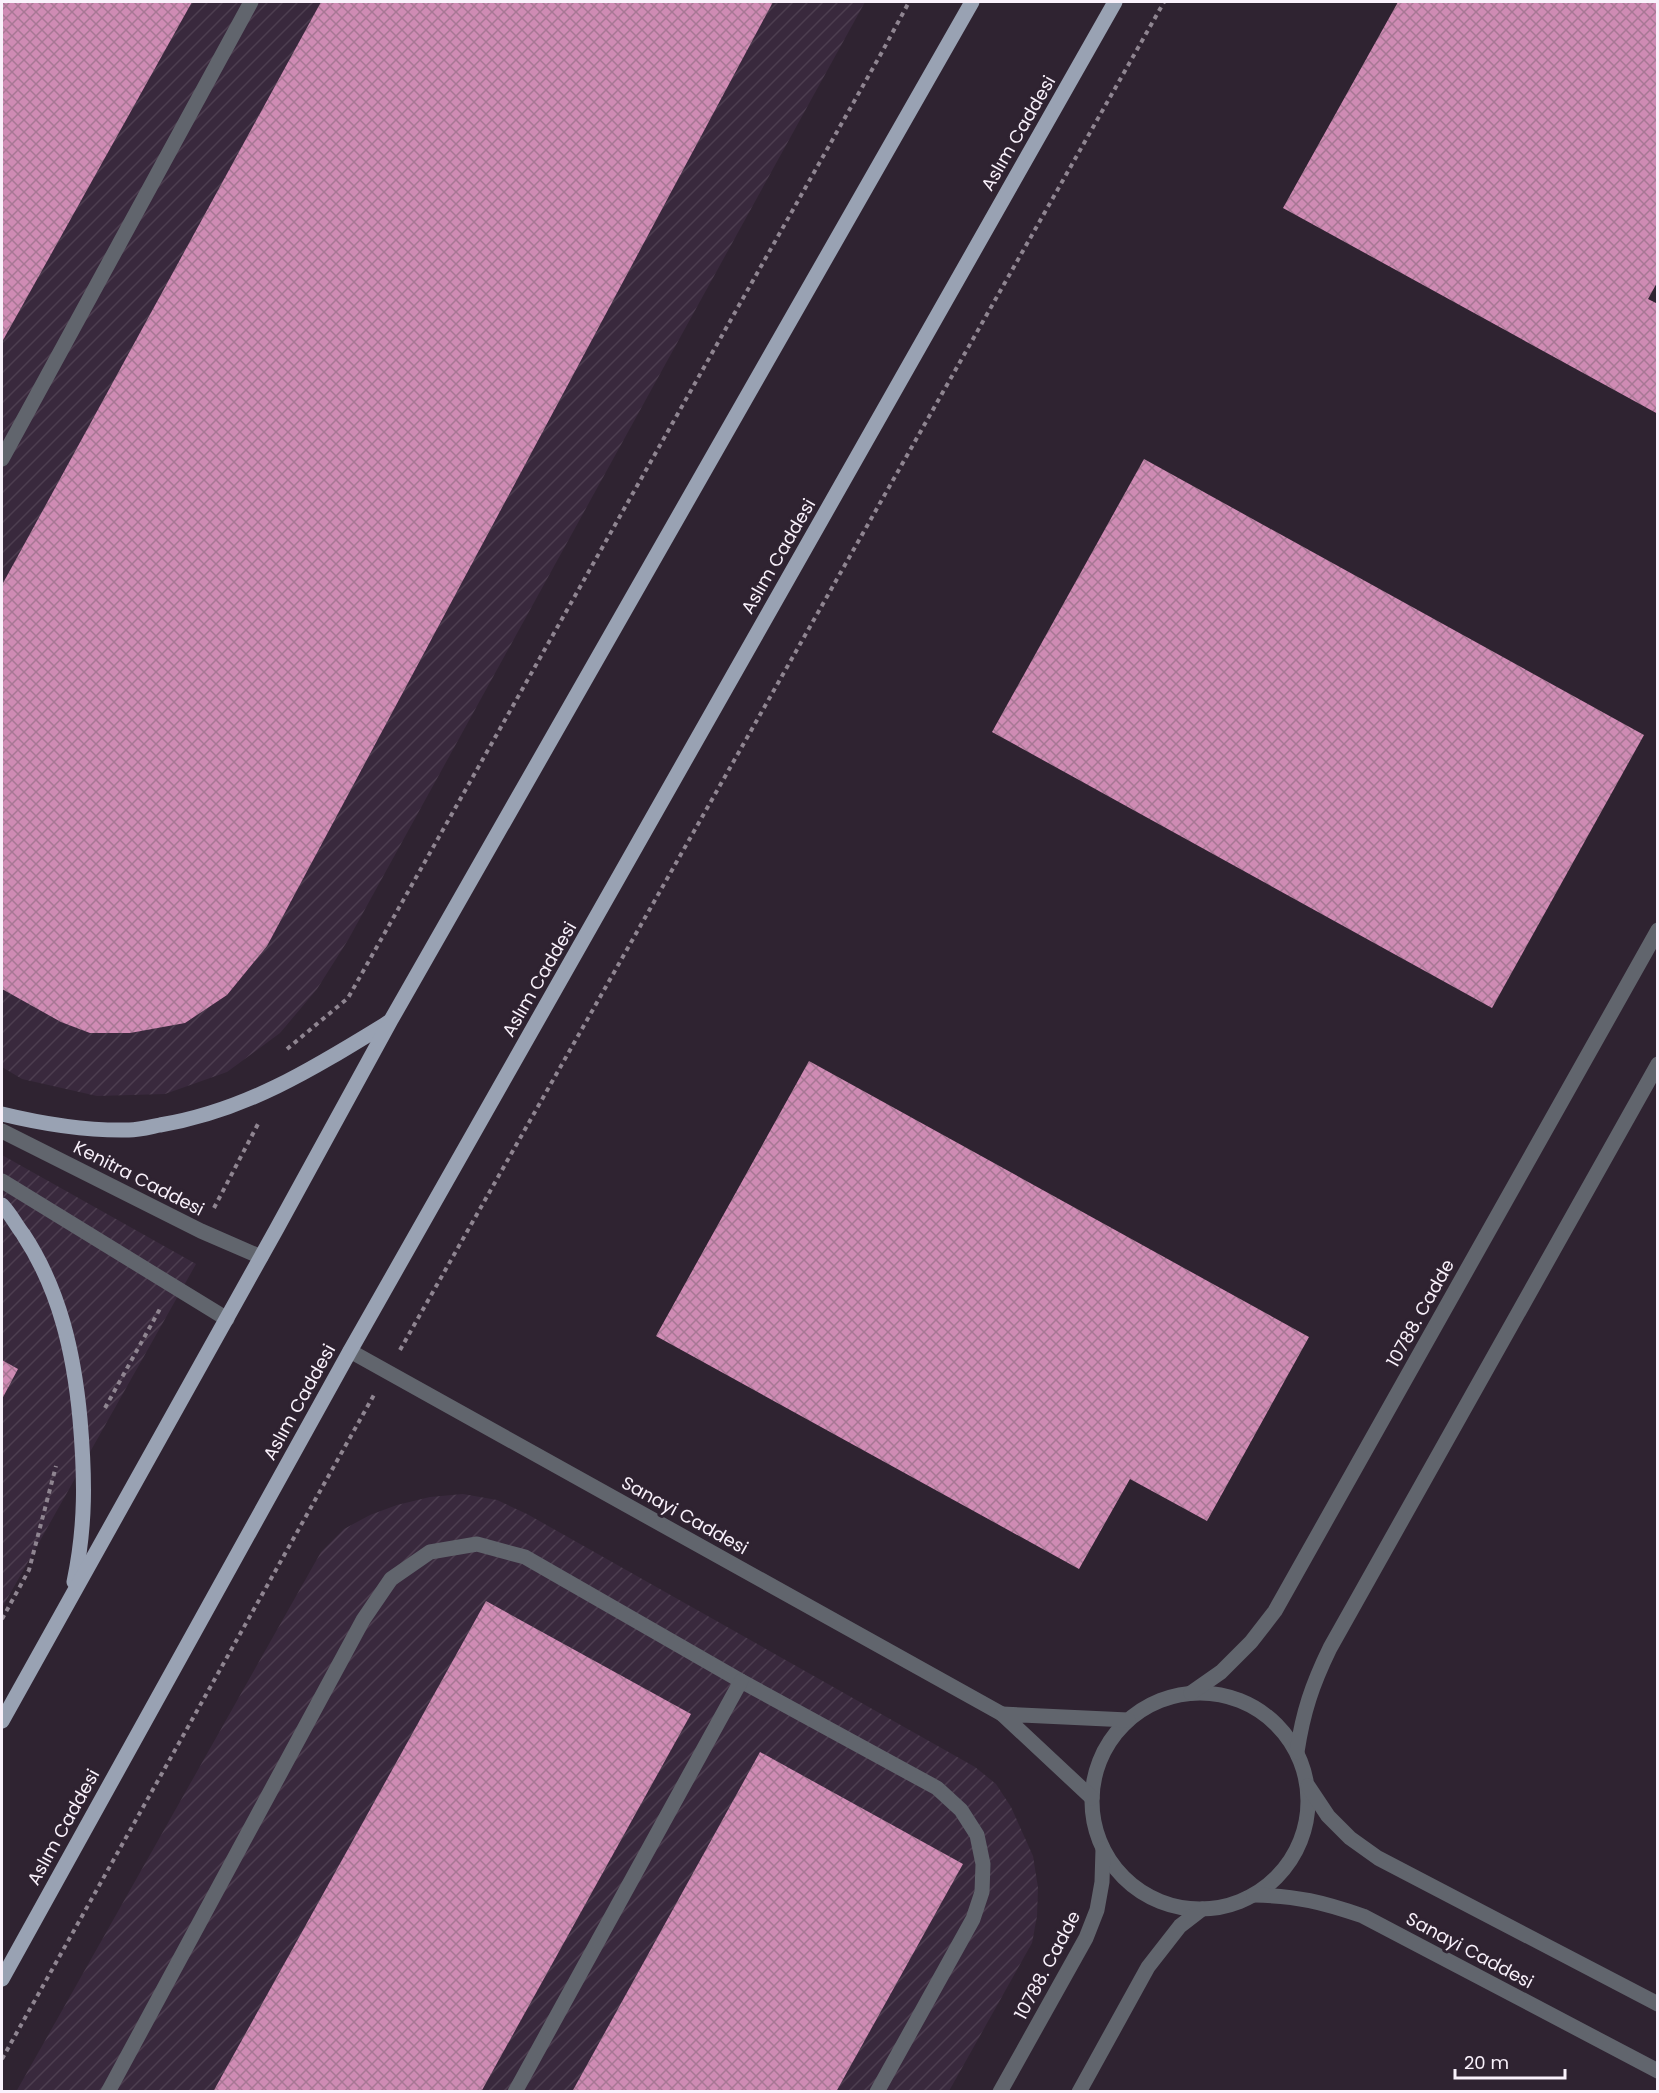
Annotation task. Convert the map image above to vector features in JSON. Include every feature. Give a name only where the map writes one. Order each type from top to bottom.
[{"type":"main road","points":[[2,1721],[391,1020],[972,2]]},
{"type":"main road","name":"Aslım Caddesi","points":[[2,1979],[350,1351],[1115,2]]},
{"type":"main road","points":[[2,1114],[34,1122],[84,1128],[130,1130],[185,1121],[268,1092],[311,1070],[391,1020]]},
{"type":"main road","points":[[2,1205],[32,1249],[54,1294],[70,1347],[76,1380],[84,1477],[84,1519],[70,1598]]},
{"type":"street","points":[[2,459],[251,2]]},
{"type":"street","name":"10788. Cadde","points":[[1191,1693],[1221,1672],[1251,1642],[1275,1611],[1658,930]]},
{"type":"street","points":[[1297,1752],[1302,1716],[1315,1679],[1330,1648],[1658,1064]]},
{"type":"street","name":"Kenitra Caddesi","points":[[2,1131],[201,1232],[261,1257]]},
{"type":"street","points":[[2,1181],[227,1319]]},
{"type":"street","name":"Sanayi Caddesi","points":[[350,1351],[1002,1714],[1092,1798]]},
{"type":"street","points":[[108,2091],[363,1620],[391,1579],[430,1552],[477,1544],[525,1557],[741,1682],[937,1788],[961,1810],[977,1836],[983,1864],[982,1892],[973,1919],[877,2091]]},
{"type":"street","points":[[515,2091],[741,1682]]},
{"type":"street","points":[[1191,1693],[1227,1696],[1245,1702],[1275,1723],[1287,1736],[1304,1768],[1309,1805],[1307,1823],[1293,1857],[1269,1884],[1254,1894],[1229,1905],[1202,1909],[1167,1904],[1151,1898],[1123,1877],[1103,1849],[1094,1824],[1092,1798],[1098,1764],[1106,1748],[1128,1720],[1157,1702],[1191,1693]]},
{"type":"street","name":"Sanayi Caddesi","points":[[1002,1714],[1128,1720]]},
{"type":"street","points":[[1308,1786],[1328,1816],[1350,1838],[1378,1858],[1658,2004]]},
{"type":"street","name":"10788. Cadde","points":[[1000,2091],[1086,1938],[1097,1910],[1102,1882],[1103,1849]]},
{"type":"street","name":"Sanayi Caddesi","points":[[1254,1894],[1291,1896],[1312,1900],[1363,1916],[1658,2071]]},
{"type":"street","points":[[1079,2091],[1148,1967],[1180,1926],[1202,1909]]},
{"type":"path","points":[[285,1051],[348,998],[877,63],[909,2]]},
{"type":"path","points":[[2,2059],[387,1372],[1164,2]]},
{"type":"path","points":[[201,1232],[257,1127],[268,1092]]},
{"type":"path","points":[[2,1618],[29,1570],[54,1469],[108,1404],[172,1284]]},
{"type":"shaded area","points":[[2,2],[865,2],[348,940],[317,989],[280,1033],[227,1072],[165,1094],[97,1096],[22,1079],[2,1067]]},
{"type":"shaded area","points":[[2,1155],[196,1264],[2,1608]]},
{"type":"shaded area","points":[[463,1494],[497,1500],[527,1514],[975,1767],[996,1784],[1011,1807],[1033,1856],[1038,1888],[1037,1916],[1032,1943],[949,2091],[16,2092],[321,1552],[344,1529],[370,1515],[397,1505],[430,1497]]},
{"type":"building","points":[[2,2],[192,2],[2,342]]},
{"type":"building","points":[[321,2],[773,2],[267,946],[227,995],[185,1023],[130,1033],[90,1033],[61,1022],[2,989],[2,585]]},
{"type":"building","points":[[1398,2],[1658,2],[1658,281],[1648,299],[1658,304],[1658,414],[1283,208]]},
{"type":"building","points":[[1144,459],[1644,735],[1492,1008],[992,732]]},
{"type":"building","points":[[809,1061],[1309,1337],[1207,1521],[1130,1479],[1079,1569],[656,1336]]},
{"type":"building","points":[[2,1360],[18,1369],[2,1399]]},
{"type":"building","points":[[486,1601],[691,1714],[481,2092],[213,2092]]},
{"type":"building","points":[[760,1752],[963,1864],[836,2092],[572,2092]]}]
